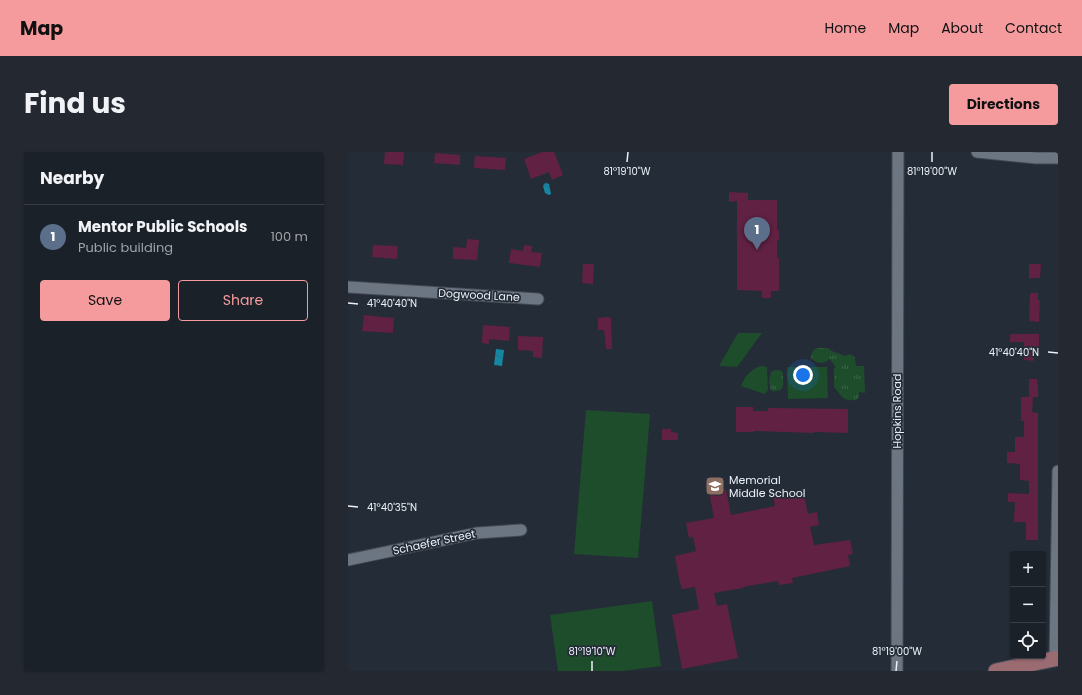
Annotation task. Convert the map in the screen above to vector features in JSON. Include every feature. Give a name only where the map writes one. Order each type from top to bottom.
[{"type":"main road","points":[[996,671],[1057,658]]},
{"type":"street","name":"Hopkins Road","points":[[897,671],[898,152]]},
{"type":"street","points":[[977,152],[1036,158],[1058,158]]},
{"type":"street","name":"Dogwood Lane","points":[[348,287],[538,299]]},
{"type":"street","points":[[1057,658],[1058,471]]},
{"type":"street","name":"Schaefer Street","points":[[348,560],[477,533],[522,530]]},
{"type":"green space","points":[[738,333],[762,333],[737,367],[719,366]]},
{"type":"green space","points":[[817,348],[828,348],[845,356],[850,354],[854,357],[856,366],[864,366],[865,393],[859,392],[859,397],[856,400],[845,399],[834,387],[834,369],[836,368],[830,359],[820,363],[811,358],[812,352]]},
{"type":"green space","points":[[761,366],[767,367],[768,390],[765,394],[741,386],[749,373]]},
{"type":"green space","points":[[787,367],[827,367],[828,398],[788,399]]},
{"type":"green space","points":[[775,370],[783,372],[783,386],[780,390],[771,391],[769,382],[771,372]]},
{"type":"green space","points":[[586,410],[650,414],[638,558],[574,554]]},
{"type":"green space","points":[[652,601],[661,666],[623,671],[558,671],[550,615]]},
{"type":"water","points":[[546,183],[549,184],[551,194],[549,195],[545,193],[543,186]]},
{"type":"water","points":[[496,349],[504,350],[502,366],[494,365]]},
{"type":"building","points":[[385,152],[404,152],[403,165],[384,164]]},
{"type":"building","points":[[542,152],[554,152],[563,175],[552,180],[549,172],[531,179],[524,159]]},
{"type":"building","points":[[435,153],[460,155],[460,165],[434,163]]},
{"type":"building","points":[[475,156],[506,158],[505,170],[474,168]]},
{"type":"building","points":[[729,192],[748,193],[748,200],[777,200],[777,230],[779,230],[779,240],[777,240],[777,258],[779,258],[779,291],[771,291],[771,298],[762,298],[762,291],[737,290],[737,201],[729,202]]},
{"type":"building","points":[[467,239],[479,240],[477,260],[453,259],[453,247],[466,248]]},
{"type":"building","points":[[373,245],[398,246],[397,259],[372,257]]},
{"type":"building","points":[[524,245],[532,246],[531,252],[542,253],[540,267],[509,263],[511,249],[523,251]]},
{"type":"building","points":[[583,264],[594,264],[593,284],[582,283]]},
{"type":"building","points":[[1029,264],[1041,264],[1040,278],[1029,278]]},
{"type":"building","points":[[1030,293],[1038,293],[1038,300],[1040,300],[1039,322],[1029,321]]},
{"type":"building","points":[[364,315],[394,318],[393,333],[362,331]]},
{"type":"building","points":[[598,318],[611,318],[612,349],[606,349],[604,330],[598,330]]},
{"type":"building","points":[[483,325],[510,327],[509,341],[489,339],[489,344],[482,343]]},
{"type":"building","points":[[1010,334],[1039,334],[1039,356],[1034,356],[1034,361],[1024,360],[1024,342],[1010,342]]},
{"type":"building","points":[[518,336],[543,337],[542,358],[533,357],[533,351],[518,350]]},
{"type":"building","points":[[1029,379],[1037,379],[1038,385],[1038,397],[1033,397],[1032,412],[1038,413],[1038,540],[1026,540],[1026,522],[1014,522],[1015,502],[1008,502],[1008,493],[1029,494],[1029,481],[1020,480],[1020,464],[1007,463],[1007,452],[1015,452],[1015,437],[1024,437],[1024,421],[1021,421],[1021,397],[1029,397]]},
{"type":"building","points":[[736,407],[753,407],[753,411],[768,411],[768,408],[848,409],[848,433],[736,432]]},
{"type":"building","points":[[662,429],[671,429],[671,432],[678,433],[678,440],[662,440]]},
{"type":"building","points":[[726,489],[731,515],[775,506],[773,497],[803,491],[808,514],[817,512],[819,525],[810,527],[814,545],[850,540],[853,554],[848,555],[850,566],[792,578],[793,583],[779,585],[778,581],[714,593],[717,606],[727,604],[738,658],[682,669],[672,615],[699,609],[695,587],[682,589],[675,556],[696,551],[693,537],[689,538],[686,523],[714,518],[709,492]]},
{"type":"place","name":"Mentor Public Schools","points":[[757,250]]},
{"type":"place","name":"Memorial Middle School","points":[[715,486]]}]
